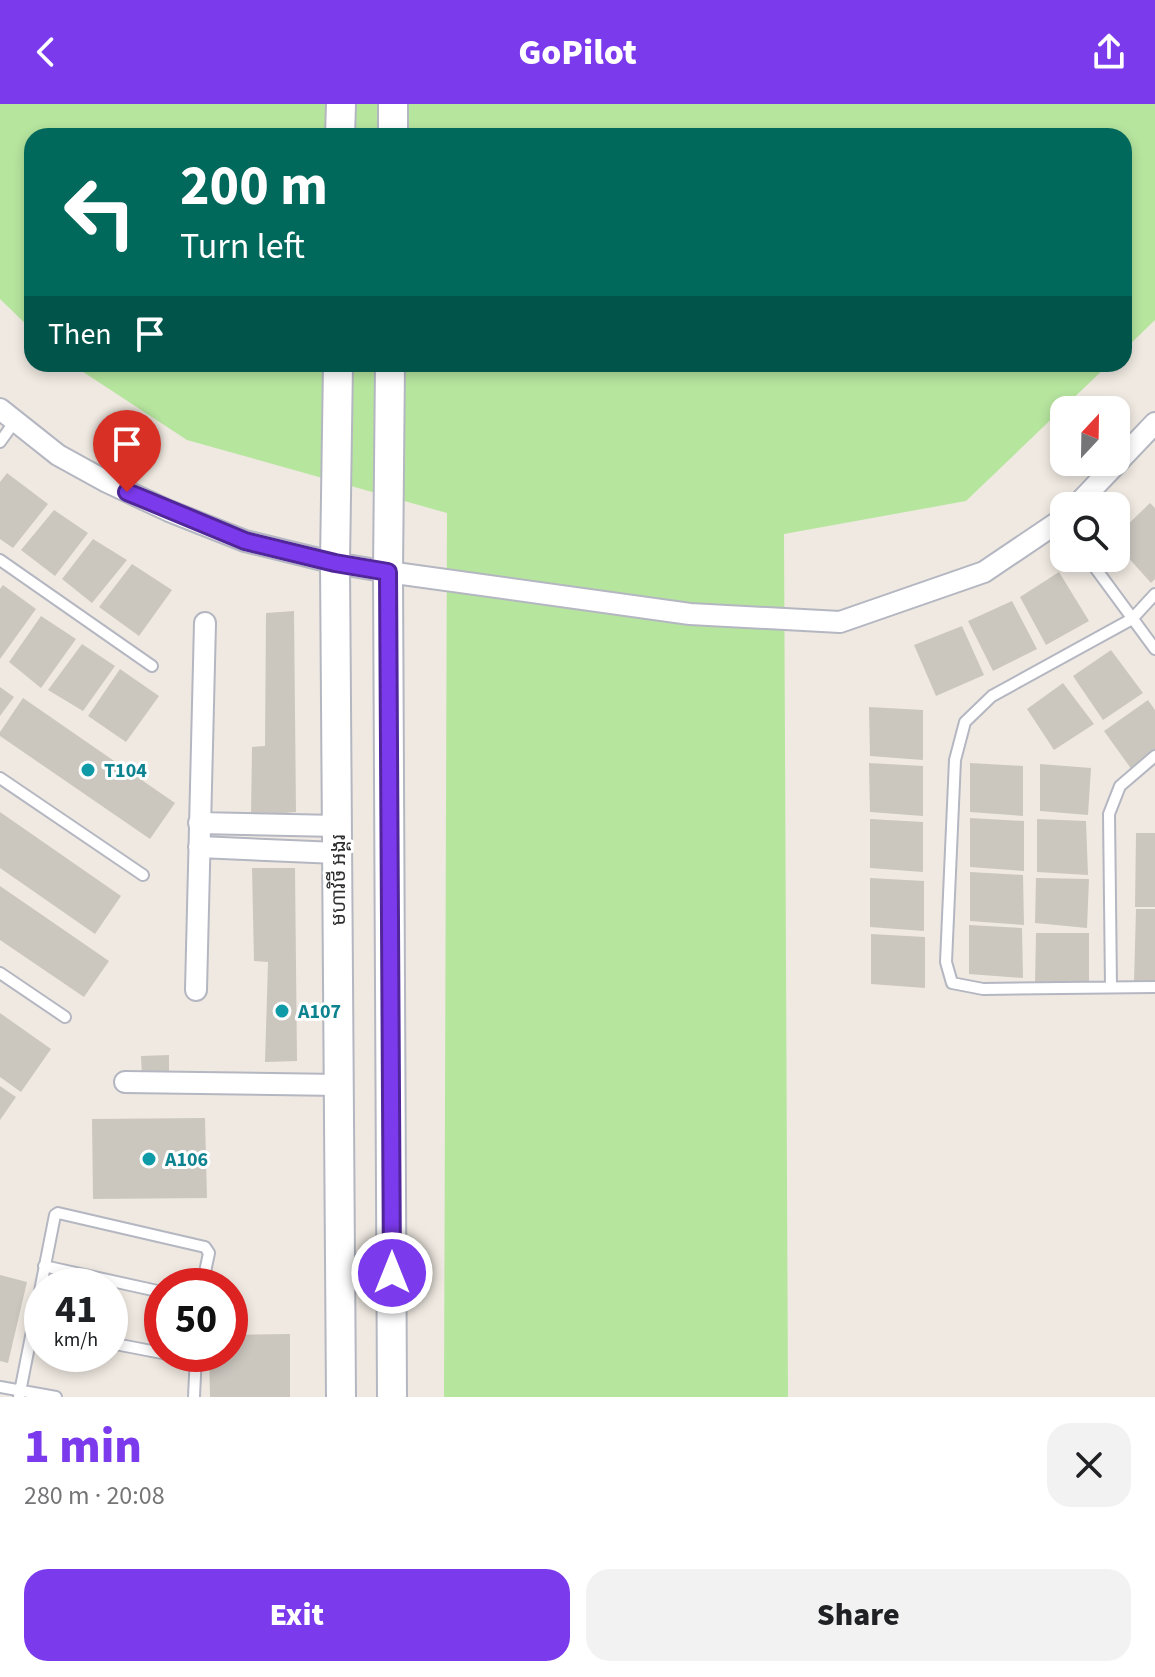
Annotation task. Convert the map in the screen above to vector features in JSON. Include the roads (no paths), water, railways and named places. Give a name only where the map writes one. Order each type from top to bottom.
[{"type":"main road","points":[[340,128],[341,104]]},
{"type":"main road","points":[[393,104],[393,128]]},
{"type":"main road","name":"មហាវិថី អង្គរ","points":[[338,372],[335,563],[341,1397]]},
{"type":"main road","points":[[390,372],[392,1397]]},
{"type":"street","points":[[7,415],[58,455],[107,482],[245,541],[335,563],[388,572],[690,614],[840,622],[984,572],[1050,530]]},
{"type":"street","points":[[1089,492],[1155,423]]},
{"type":"street","points":[[196,990],[205,623]]},
{"type":"street","points":[[199,823],[338,840]]},
{"type":"street","points":[[199,847],[338,840]]},
{"type":"street","points":[[125,1082],[340,1085]]},
{"type":"lane","points":[[0,442],[7,415]]},
{"type":"lane","points":[[0,560],[152,666]]},
{"type":"lane","points":[[1098,572],[1155,649]]},
{"type":"lane","points":[[1155,594],[1132,619],[992,696],[965,722],[955,760],[946,962],[952,983],[983,989],[1155,987]]},
{"type":"lane","points":[[1111,987],[1109,814],[1120,786],[1155,756]]},
{"type":"lane","points":[[0,778],[143,875]]},
{"type":"lane","points":[[0,973],[65,1017]]},
{"type":"lane","points":[[144,1288],[44,1266],[55,1215],[62,1213],[205,1247],[209,1253],[206,1268]]},
{"type":"lane","points":[[19,1394],[25,1372]]},
{"type":"lane","points":[[194,1397],[195,1372]]},
{"type":"lane","points":[[0,1387],[19,1394],[56,1397]]},
{"type":"place","name":"T104","points":[[88,770]]},
{"type":"place","name":"A107","points":[[282,1011]]},
{"type":"place","name":"A106","points":[[149,1159]]}]
